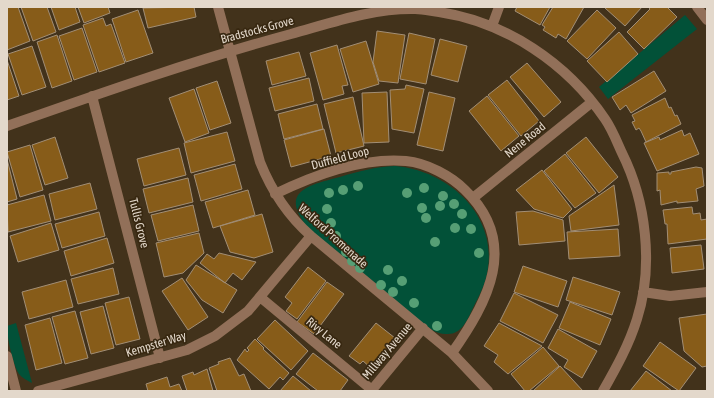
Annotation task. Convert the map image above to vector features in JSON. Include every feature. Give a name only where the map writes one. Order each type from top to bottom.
[{"type":"street","name":"Welford Promenade","points":[[218,7],[231,50],[260,162],[275,194],[295,222],[452,353],[488,391]]},
{"type":"street","points":[[492,26],[499,7]]},
{"type":"street","points":[[697,7],[707,20]]},
{"type":"street","name":"Bradstocks Grove","points":[[7,126],[231,50],[367,13],[416,9],[455,14],[492,26],[529,45],[557,64],[592,102],[612,131],[639,195],[644,231],[644,292],[638,318],[622,359],[603,391]]},
{"type":"street","name":"Tullis Grove","points":[[92,96],[160,358]]},
{"type":"street","name":"Nene Road","points":[[473,198],[592,102]]},
{"type":"street","name":"Duffield Loop","points":[[275,194],[299,183],[347,168],[372,162],[398,161],[418,164],[442,174],[462,187],[482,209],[492,233],[495,265],[488,292],[476,317],[452,353]]},
{"type":"street","name":"Kempster Way","points":[[38,391],[187,350],[215,336],[248,311],[311,236]]},
{"type":"street","points":[[644,292],[670,296],[707,292]]},
{"type":"street","name":"Rivy Lane","points":[[260,297],[371,390]]},
{"type":"street","name":"Millway Avenue","points":[[371,390],[423,328]]},
{"type":"street","points":[[7,356],[16,391]]},
{"type":"green space","points":[[685,15],[697,29],[608,99],[599,87]]},
{"type":"green space","points":[[395,166],[414,169],[449,185],[464,198],[476,212],[484,229],[488,248],[488,268],[486,279],[480,295],[466,322],[457,332],[444,334],[430,329],[308,228],[299,216],[296,206],[297,198],[301,192],[308,187],[354,173],[381,167]]},
{"type":"green space","points":[[16,323],[32,383],[19,374],[9,344],[7,326]]},
{"type":"building","points":[[7,7],[18,7],[30,41],[7,50]]},
{"type":"building","points":[[21,7],[47,7],[56,32],[33,41]]},
{"type":"building","points":[[51,7],[75,7],[80,22],[59,30]]},
{"type":"building","points":[[78,7],[108,7],[110,13],[84,23]]},
{"type":"building","points":[[194,7],[196,17],[148,28],[143,8]]},
{"type":"building","points":[[517,7],[550,7],[540,25],[515,11]]},
{"type":"building","points":[[553,7],[584,7],[566,39],[558,34],[556,38],[543,30],[545,27],[542,25]]},
{"type":"building","points":[[642,7],[625,26],[605,8]]},
{"type":"building","points":[[648,7],[667,7],[677,17],[644,49],[627,32],[650,9]]},
{"type":"building","points":[[138,10],[153,53],[126,62],[112,19]]},
{"type":"building","points":[[597,10],[616,28],[587,59],[567,41]]},
{"type":"building","points":[[103,18],[106,26],[111,24],[125,63],[99,72],[83,25]]},
{"type":"building","points":[[82,28],[97,72],[74,80],[59,36]]},
{"type":"building","points":[[377,31],[405,35],[398,83],[379,81],[373,62]]},
{"type":"building","points":[[619,32],[638,54],[607,82],[587,61]]},
{"type":"building","points":[[409,33],[435,39],[426,84],[400,79]]},
{"type":"building","points":[[57,35],[72,81],[52,88],[37,42]]},
{"type":"building","points":[[440,39],[467,46],[458,82],[431,75]]},
{"type":"building","points":[[366,41],[379,84],[353,92],[340,49]]},
{"type":"building","points":[[337,45],[348,85],[342,86],[344,94],[323,100],[310,53]]},
{"type":"building","points":[[32,46],[46,87],[22,95],[8,54]]},
{"type":"building","points":[[299,52],[306,76],[272,85],[266,61]]},
{"type":"building","points":[[7,60],[19,96],[7,100]]},
{"type":"building","points":[[527,63],[561,102],[544,117],[510,77]]},
{"type":"building","points":[[654,71],[666,91],[631,113],[626,105],[620,110],[612,97]]},
{"type":"building","points":[[309,78],[314,101],[275,111],[269,88]]},
{"type":"building","points":[[507,80],[539,121],[521,136],[488,95]]},
{"type":"building","points":[[217,81],[231,123],[210,130],[196,88]]},
{"type":"building","points":[[406,85],[424,89],[414,133],[392,129],[390,90],[405,89]]},
{"type":"building","points":[[194,89],[209,133],[185,142],[169,98]]},
{"type":"building","points":[[387,92],[389,142],[364,143],[362,93]]},
{"type":"building","points":[[429,92],[455,98],[443,151],[417,145]]},
{"type":"building","points":[[487,96],[519,136],[501,151],[469,111]]},
{"type":"building","points":[[353,97],[364,146],[336,153],[324,104]]},
{"type":"building","points":[[665,98],[669,108],[671,107],[675,116],[677,115],[681,124],[646,142],[639,128],[636,130],[632,122],[635,121],[632,115]]},
{"type":"building","points":[[317,104],[323,129],[284,139],[278,114]]},
{"type":"building","points":[[324,129],[331,156],[291,167],[284,140]]},
{"type":"building","points":[[682,130],[684,136],[690,133],[699,154],[657,171],[644,143],[659,137],[660,140]]},
{"type":"building","points":[[227,132],[235,161],[191,173],[184,143]]},
{"type":"building","points":[[55,137],[68,178],[45,185],[32,145]]},
{"type":"building","points":[[586,137],[618,177],[599,193],[566,153]]},
{"type":"building","points":[[30,145],[43,190],[20,197],[7,152]]},
{"type":"building","points":[[179,148],[186,175],[144,186],[137,159]]},
{"type":"building","points":[[565,154],[596,193],[575,208],[544,171]]},
{"type":"building","points":[[7,159],[17,199],[7,202]]},
{"type":"building","points":[[235,164],[242,189],[201,201],[194,175]]},
{"type":"building","points":[[696,167],[702,168],[704,186],[696,189],[698,201],[677,203],[677,201],[661,205],[660,190],[657,191],[657,173],[669,172],[669,174],[671,174],[671,172]]},
{"type":"building","points":[[542,170],[572,209],[563,218],[534,209],[516,190]]},
{"type":"building","points":[[188,178],[193,202],[149,213],[143,189]]},
{"type":"building","points":[[90,183],[97,209],[55,220],[49,194]]},
{"type":"building","points":[[614,185],[619,225],[571,231],[569,216]]},
{"type":"building","points":[[248,190],[255,215],[213,228],[205,202]]},
{"type":"building","points":[[44,195],[51,221],[8,232],[7,205]]},
{"type":"building","points":[[193,205],[199,231],[158,241],[151,215]]},
{"type":"building","points":[[692,207],[693,214],[700,213],[701,220],[707,219],[707,239],[668,244],[667,224],[665,224],[663,210]]},
{"type":"building","points":[[533,211],[563,220],[565,241],[519,245],[516,212]]},
{"type":"building","points":[[99,212],[105,236],[62,248],[55,224]]},
{"type":"building","points":[[262,214],[273,252],[254,258],[230,252],[220,226]]},
{"type":"building","points":[[51,223],[59,250],[18,262],[10,236]]},
{"type":"building","points":[[618,229],[620,256],[569,259],[567,232]]},
{"type":"building","points":[[199,233],[204,253],[183,273],[164,277],[156,243]]},
{"type":"building","points":[[107,238],[114,263],[71,276],[64,251]]},
{"type":"building","points":[[701,245],[704,269],[672,273],[670,248]]},
{"type":"building","points":[[219,253],[256,262],[242,280],[233,273],[225,283],[200,263],[207,254],[214,259]]},
{"type":"building","points":[[196,265],[237,290],[223,313],[202,300],[186,280]]},
{"type":"building","points":[[523,266],[567,281],[558,307],[514,292]]},
{"type":"building","points":[[308,267],[326,281],[297,319],[286,311],[292,303],[285,297]]},
{"type":"building","points":[[113,268],[119,294],[78,304],[71,279]]},
{"type":"building","points":[[573,277],[620,292],[612,315],[566,300]]},
{"type":"building","points":[[182,278],[208,317],[188,330],[162,291]]},
{"type":"building","points":[[66,280],[73,307],[29,319],[22,292]]},
{"type":"building","points":[[327,282],[344,294],[314,334],[297,322]]},
{"type":"building","points":[[514,293],[558,315],[543,343],[500,321]]},
{"type":"building","points":[[129,297],[140,339],[116,345],[105,303]]},
{"type":"building","points":[[570,302],[611,319],[600,345],[559,328]]},
{"type":"building","points":[[103,306],[114,348],[91,354],[80,312]]},
{"type":"building","points":[[75,311],[88,358],[65,364],[52,317]]},
{"type":"building","points":[[707,314],[707,366],[702,367],[684,351],[679,318]]},
{"type":"building","points":[[50,318],[62,363],[36,370],[25,325]]},
{"type":"building","points":[[275,320],[308,351],[291,370],[257,339]]},
{"type":"building","points":[[376,323],[395,338],[371,368],[363,361],[360,364],[349,356]]},
{"type":"building","points":[[499,323],[542,346],[508,374],[494,362],[498,355],[484,346]]},
{"type":"building","points":[[558,329],[597,351],[582,378],[564,367],[568,360],[548,348]]},
{"type":"building","points":[[255,339],[264,348],[263,349],[289,373],[283,380],[280,377],[269,389],[237,360],[245,349],[247,352],[249,350],[247,348]]},
{"type":"building","points":[[660,342],[696,368],[679,391],[643,366]]},
{"type":"building","points":[[543,347],[559,366],[529,391],[525,391],[511,374]]},
{"type":"building","points":[[313,353],[348,380],[340,391],[318,391],[296,374]]},
{"type":"building","points":[[230,358],[239,376],[244,374],[251,391],[217,391],[209,368],[219,364],[218,362]]},
{"type":"building","points":[[560,366],[583,391],[533,391]]},
{"type":"building","points":[[207,369],[213,391],[187,391],[182,376],[193,372],[194,375]]},
{"type":"building","points":[[646,371],[672,391],[630,391]]},
{"type":"building","points":[[293,376],[311,391],[280,391]]},
{"type":"building","points":[[167,377],[170,387],[179,384],[182,391],[148,391],[146,384]]}]
